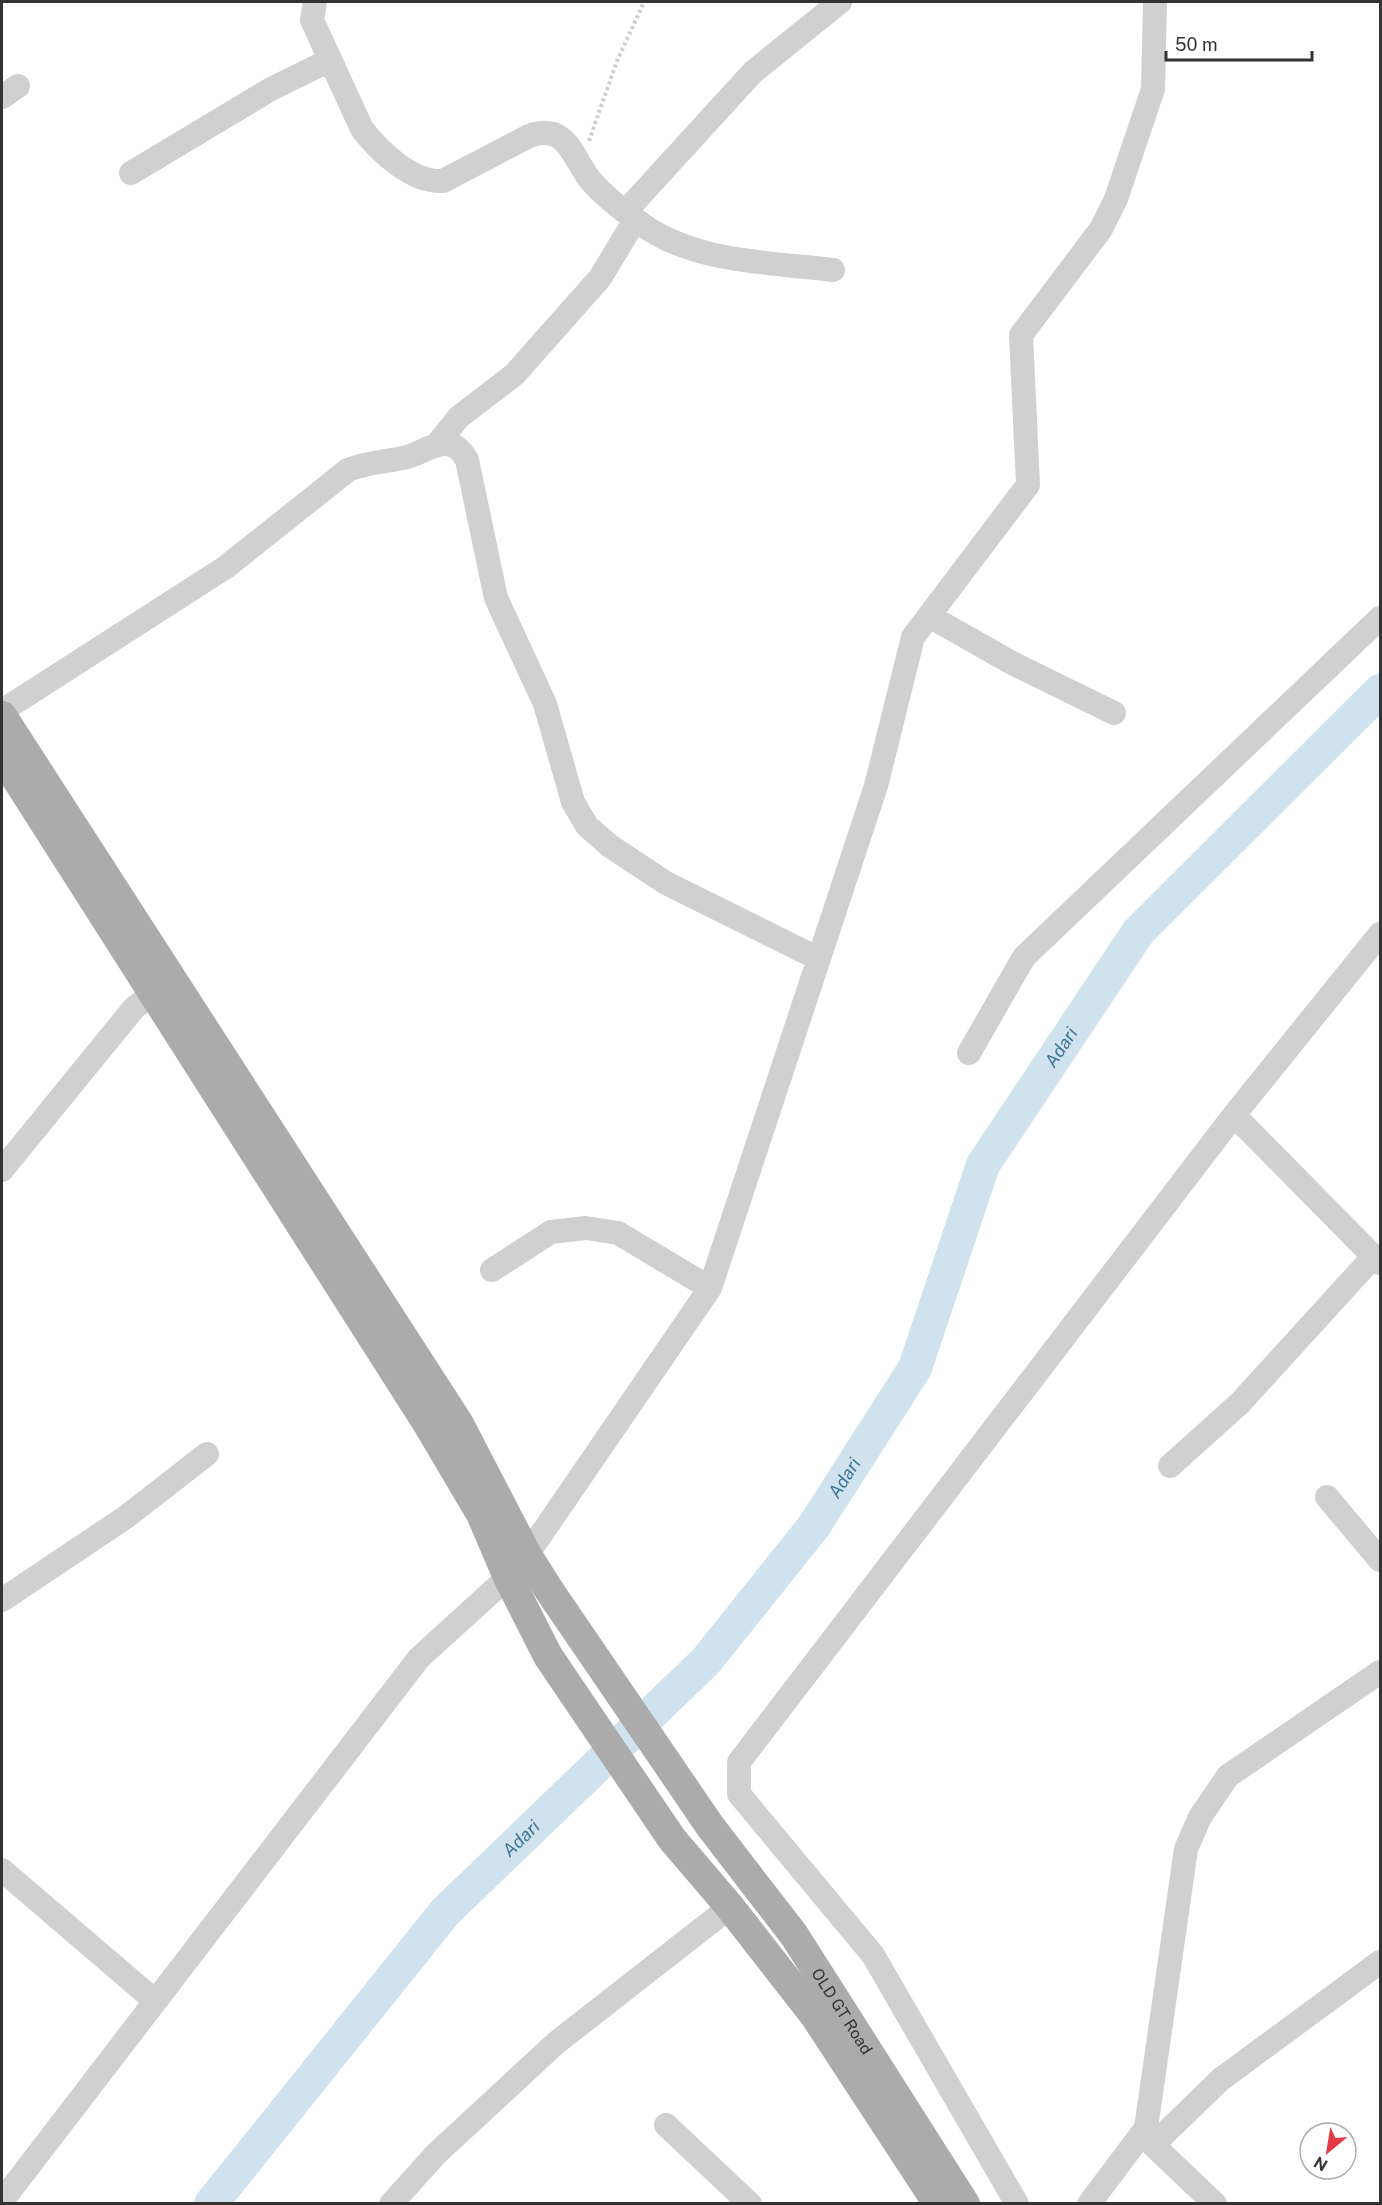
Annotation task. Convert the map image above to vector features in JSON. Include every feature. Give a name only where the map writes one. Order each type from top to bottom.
[{"type":"main road","name":"OLD GT Road","points":[[2,716],[459,1424],[527,1555],[549,1590],[710,1826],[794,1935],[965,2204]]},
{"type":"main road","name":"OLD GT Road","points":[[2,756],[429,1426],[481,1514],[508,1577],[548,1656],[672,1839],[730,1907],[815,2016],[939,2204]]},
{"type":"street","points":[[315,2],[312,20],[362,129],[374,145],[390,158],[424,178],[436,181],[452,178],[542,131],[561,137],[592,183],[658,236],[682,247],[740,259],[833,270]]},
{"type":"street","points":[[2,711],[226,567],[348,470],[368,462],[407,457],[438,443],[459,417],[515,374],[600,278],[631,215],[753,72],[840,2]]},
{"type":"street","points":[[2,2201],[419,1658],[508,1577],[527,1555],[710,1288],[876,786],[913,637],[1028,485],[1021,335],[1101,229],[1116,199],[1153,89],[1155,2]]},
{"type":"street","points":[[131,172],[271,88],[330,60]]},
{"type":"street","points":[[438,443],[454,446],[467,460],[496,598],[545,704],[573,802],[587,826],[610,846],[666,883],[819,959]]},
{"type":"street","points":[[929,616],[1014,664],[1114,713]]},
{"type":"street","points":[[969,1053],[1024,957],[1380,618]]},
{"type":"street","points":[[1017,2204],[873,1955],[739,1794],[740,1762],[1234,1115],[1380,934]]},
{"type":"street","points":[[2,1170],[134,1008],[154,993]]},
{"type":"street","points":[[1170,1466],[1240,1403],[1377,1260],[1234,1115]]},
{"type":"street","points":[[492,1270],[551,1232],[586,1228],[618,1233],[710,1288]]},
{"type":"street","points":[[2,1600],[126,1517],[207,1454]]},
{"type":"street","points":[[1327,1497],[1380,1560]]},
{"type":"street","points":[[1149,2137],[1186,1850],[1200,1817],[1228,1776],[1380,1672]]},
{"type":"street","points":[[2,1870],[155,2001]]},
{"type":"street","points":[[391,2204],[436,2154],[556,2043],[730,1907]]},
{"type":"street","points":[[1089,2204],[1149,2137],[1220,2080],[1380,1962]]},
{"type":"street","points":[[666,2125],[750,2204]]},
{"type":"street","points":[[1149,2137],[1215,2204]]},
{"type":"path","points":[[580,164],[617,61],[644,2]]},
{"type":"waterway","name":"Adari","points":[[211,2204],[445,1912],[706,1661],[814,1526],[915,1368],[983,1165],[1139,931],[1380,691]]}]
